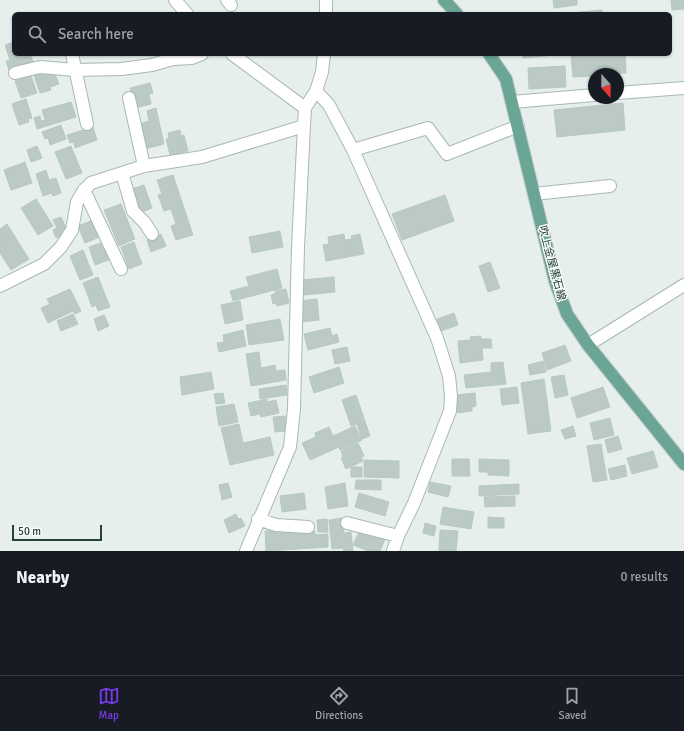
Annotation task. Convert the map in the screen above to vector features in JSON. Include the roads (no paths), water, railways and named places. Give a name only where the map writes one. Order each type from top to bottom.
[{"type":"main road","points":[[444,0],[455,12]]},
{"type":"main road","name":"吹上金屋黒石線","points":[[490,56],[506,79],[555,281],[567,314],[588,345],[684,464]]},
{"type":"street","points":[[326,0],[326,12]]},
{"type":"street","points":[[72,56],[87,124]]},
{"type":"street","points":[[15,73],[40,67],[75,70],[121,69],[152,65],[173,59],[192,58],[197,56]]},
{"type":"street","points":[[235,56],[305,108]]},
{"type":"street","points":[[246,551],[258,519],[290,447],[294,409],[298,247],[305,108],[316,91],[322,72],[324,56]]},
{"type":"street","points":[[624,93],[684,88]]},
{"type":"street","points":[[316,91],[329,105],[353,150],[437,338],[449,376],[451,396],[450,411],[414,503],[398,536],[393,551]]},
{"type":"street","points":[[512,102],[588,96]]},
{"type":"street","points":[[129,98],[144,166]]},
{"type":"street","points":[[0,286],[44,264],[61,247],[72,230],[77,202],[91,182],[144,166],[202,156],[304,126]]},
{"type":"street","points":[[353,150],[428,128],[447,154],[518,126]]},
{"type":"street","points":[[122,173],[133,211],[145,223],[152,234]]},
{"type":"street","points":[[534,194],[610,186]]},
{"type":"street","points":[[84,190],[121,269]]},
{"type":"street","points":[[588,345],[684,285]]},
{"type":"street","points":[[258,519],[276,525],[308,528]]},
{"type":"street","points":[[347,523],[398,536]]}]
